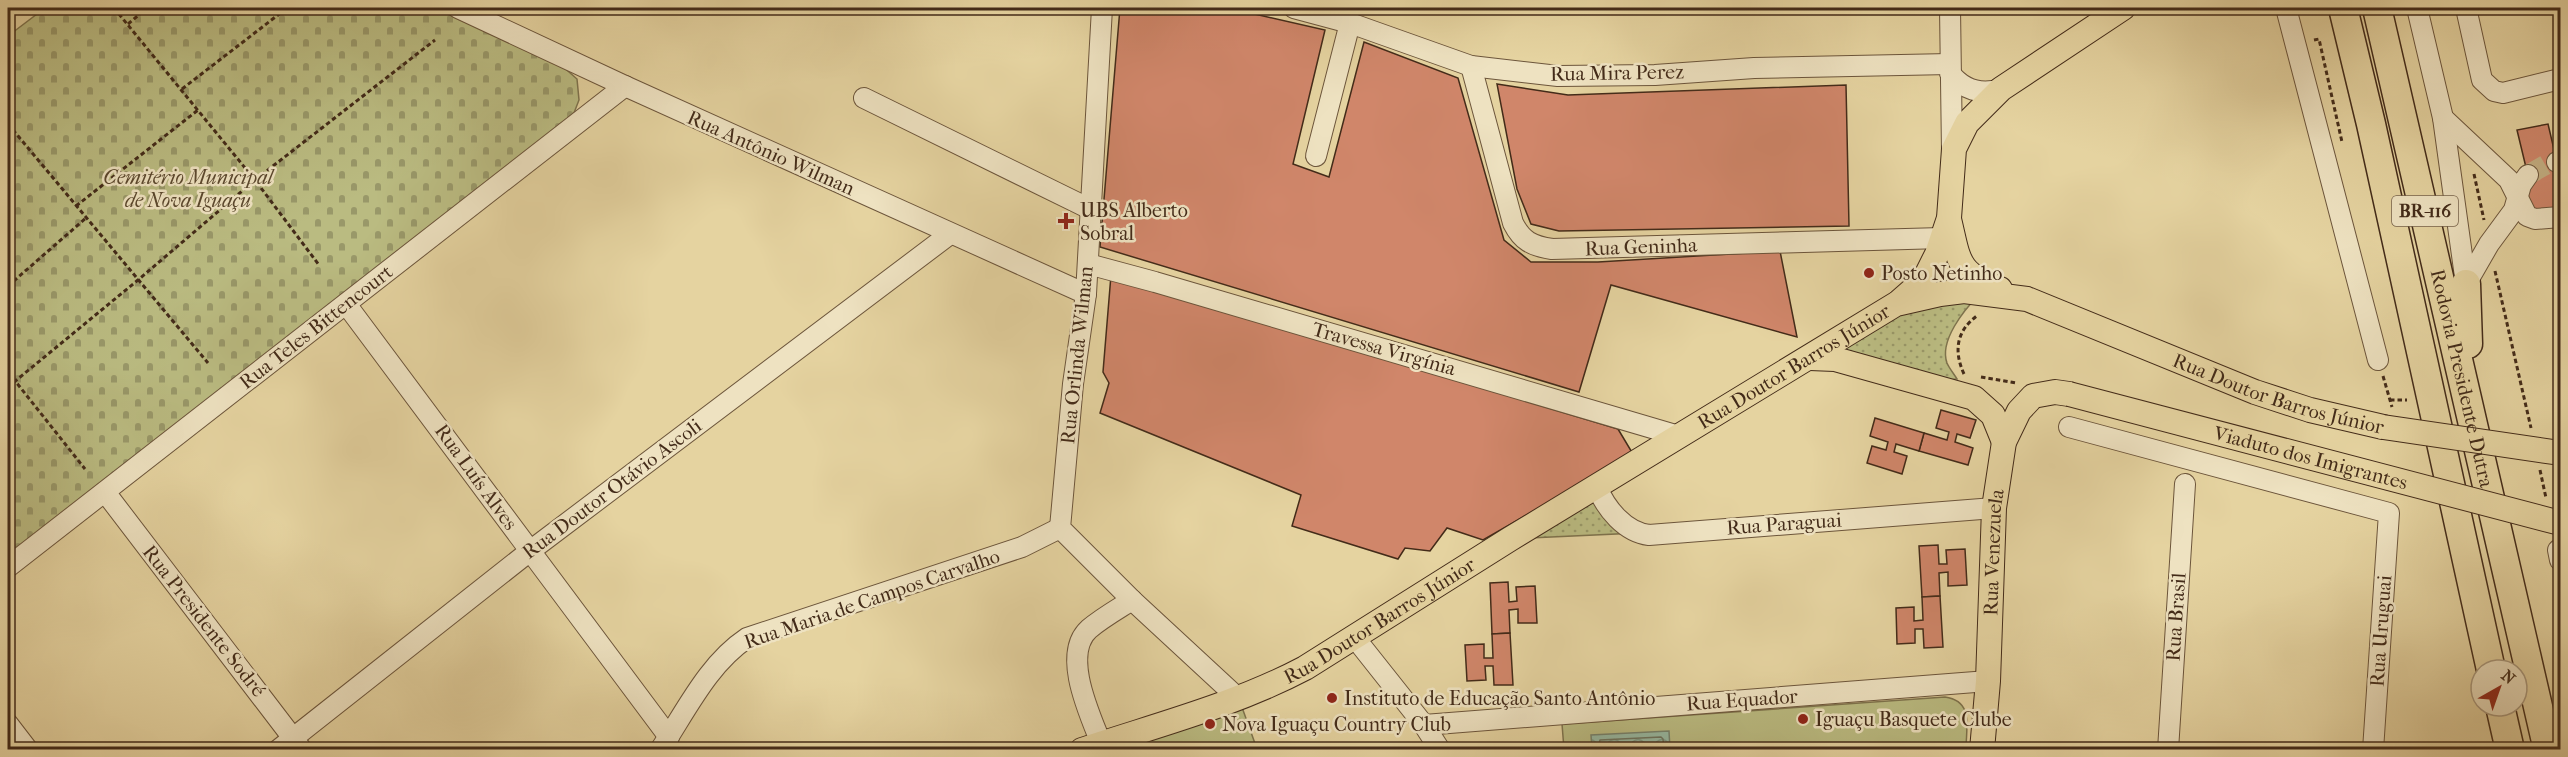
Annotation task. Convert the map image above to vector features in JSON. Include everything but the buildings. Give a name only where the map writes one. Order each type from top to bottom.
[{"type":"highway","points":[[2323,8],[2359,147],[2368,165],[2383,183]]},
{"type":"highway","name":"Rodovia Presidente Dutra","points":[[2343,8],[2488,658]]},
{"type":"highway","name":"Rodovia Presidente Dutra","points":[[2377,8],[2415,164],[2470,415],[2550,742]]},
{"type":"highway","points":[[2466,284],[2470,415]]},
{"type":"highway","points":[[2493,718],[2497,750]]},
{"type":"highway","points":[[2503,718],[2511,750]]},
{"type":"main road","points":[[1896,304],[1924,279],[1946,228],[1953,157],[1956,143],[1967,123],[2001,89],[2123,8]]},
{"type":"main road","points":[[1946,228],[1959,259],[1970,275],[1980,282],[2027,299]]},
{"type":"main road","name":"Rua Doutor Barros Júnior","points":[[1091,746],[1239,699],[1271,686],[1355,638],[1510,539],[1896,304],[1940,294],[1964,291],[2027,299],[2255,392],[2310,410],[2383,427],[2560,453]]},
{"type":"main road","points":[[1810,358],[1834,358],[1974,398],[1993,415],[2004,442]]},
{"type":"main road","name":"Rua Venezuela","points":[[1982,750],[1988,681],[1994,508],[2004,442],[2014,418],[2029,399],[2042,393],[2066,393]]},
{"type":"main road","name":"Viaduto dos Imigrantes","points":[[2066,393],[2560,523]]},
{"type":"street","name":"Rua Antônio Wilman","points":[[458,8],[1086,294]]},
{"type":"street","name":"Rua Orlinda Wilman","points":[[1059,528],[1073,384],[1086,294],[1102,8]]},
{"type":"street","name":"Rua Mira Perez","points":[[1294,8],[1350,23],[1471,66],[1558,76],[1596,77],[1754,68],[1950,68]]},
{"type":"street","points":[[1950,8],[1953,157]]},
{"type":"street","points":[[2286,8],[2378,360]]},
{"type":"street","points":[[2417,8],[2443,118],[2466,284]]},
{"type":"street","points":[[2466,8],[2482,80],[2494,91],[2503,93],[2560,79]]},
{"type":"street","points":[[1316,156],[1350,23]]},
{"type":"street","name":"Rua Geninha","points":[[1471,66],[1513,223],[1518,234],[1536,247],[1552,249],[1946,228]]},
{"type":"street","points":[[1950,68],[1960,83],[1975,91],[1986,93],[2001,89]]},
{"type":"street","name":"Rua Teles Bittencourt","points":[[8,567],[625,86]]},
{"type":"street","points":[[864,98],[1090,209]]},
{"type":"street","points":[[2443,118],[2503,173],[2530,218],[2560,217]]},
{"type":"street","points":[[2466,284],[2489,244],[2509,217],[2519,197],[2521,185],[2528,175]]},
{"type":"street","name":"Rua Doutor Otávio Ascoli","points":[[291,746],[530,551],[950,234]]},
{"type":"street","name":"Travessa Virgínia","points":[[1088,264],[1679,436]]},
{"type":"street","name":"Rua Luís Alves","points":[[346,304],[530,551],[664,743]]},
{"type":"street","name":"Rua Uruguai","points":[[2069,427],[2389,513],[2373,750]]},
{"type":"street","name":"Rua Brasil","points":[[2168,750],[2185,484]]},
{"type":"street","name":"Rua Paraguai","points":[[1597,487],[1607,505],[1627,528],[1637,534],[1649,535],[1994,508]]},
{"type":"street","name":"Rua Presidente Sodré","points":[[105,492],[291,746]]},
{"type":"street","points":[[1059,528],[1132,600],[1239,699]]},
{"type":"street","name":"Rua Maria de Campos Carvalho","points":[[664,743],[711,672],[731,649],[747,638],[1022,547],[1059,528]]},
{"type":"street","points":[[1091,746],[1081,690],[1077,650],[1087,630],[1132,600]]},
{"type":"street","points":[[1355,638],[1424,725],[1440,750]]},
{"type":"street","name":"Rua Equador","points":[[1424,725],[1988,681]]},
{"type":"street","points":[[8,724],[28,750]]},
{"type":"path","points":[[114,8],[255,180],[319,266]]},
{"type":"path","points":[[128,24],[147,8]]},
{"type":"path","points":[[181,89],[287,8]]},
{"type":"path","points":[[2319,39],[2329,89]]},
{"type":"path","points":[[8,387],[255,180],[435,40]]},
{"type":"path","points":[[76,206],[198,110]]},
{"type":"path","points":[[8,124],[207,363]]},
{"type":"path","points":[[8,286],[86,218]]},
{"type":"path","points":[[1968,379],[1959,361],[1957,346],[1964,328],[1982,312]]},
{"type":"path","points":[[2378,360],[2390,400],[2407,400]]},
{"type":"path","points":[[8,372],[85,469]]},
{"type":"green space","name":"Cemitério Municipal de Nova Iguaçu","points":[[45,8],[435,8],[561,65],[577,79],[579,100],[572,118],[8,555],[8,36]]},
{"type":"green space","points":[[1978,296],[1954,326],[1946,345],[1947,363],[1957,379],[1939,381],[1831,350],[1906,306]]},
{"type":"green space","points":[[1597,487],[1637,533],[1510,539]]},
{"type":"green space","name":"Iguaçu Basquete Clube","points":[[1945,697],[1954,699],[1964,709],[1967,724],[1966,750],[1564,749],[1562,724]]},
{"type":"green space","name":"Nova Iguaçu Country Club","points":[[1239,699],[1257,749],[1105,750]]},
{"type":"water","points":[[1669,731],[1670,749],[1592,749],[1591,735]]},
{"type":"tunnel","points":[[2528,175],[2547,164],[2557,162]]},
{"type":"place","name":"UBS Alberto Sobral","points":[[1066,221]]},
{"type":"place","name":"Posto Netinho","points":[[1869,273]]},
{"type":"place","name":"Instituto de Educação Santo Antônio","points":[[1332,698]]},
{"type":"place","name":"Iguaçu Basquete Clube","points":[[1803,719]]},
{"type":"place","name":"Nova Iguaçu Country Club","points":[[1210,724]]}]
